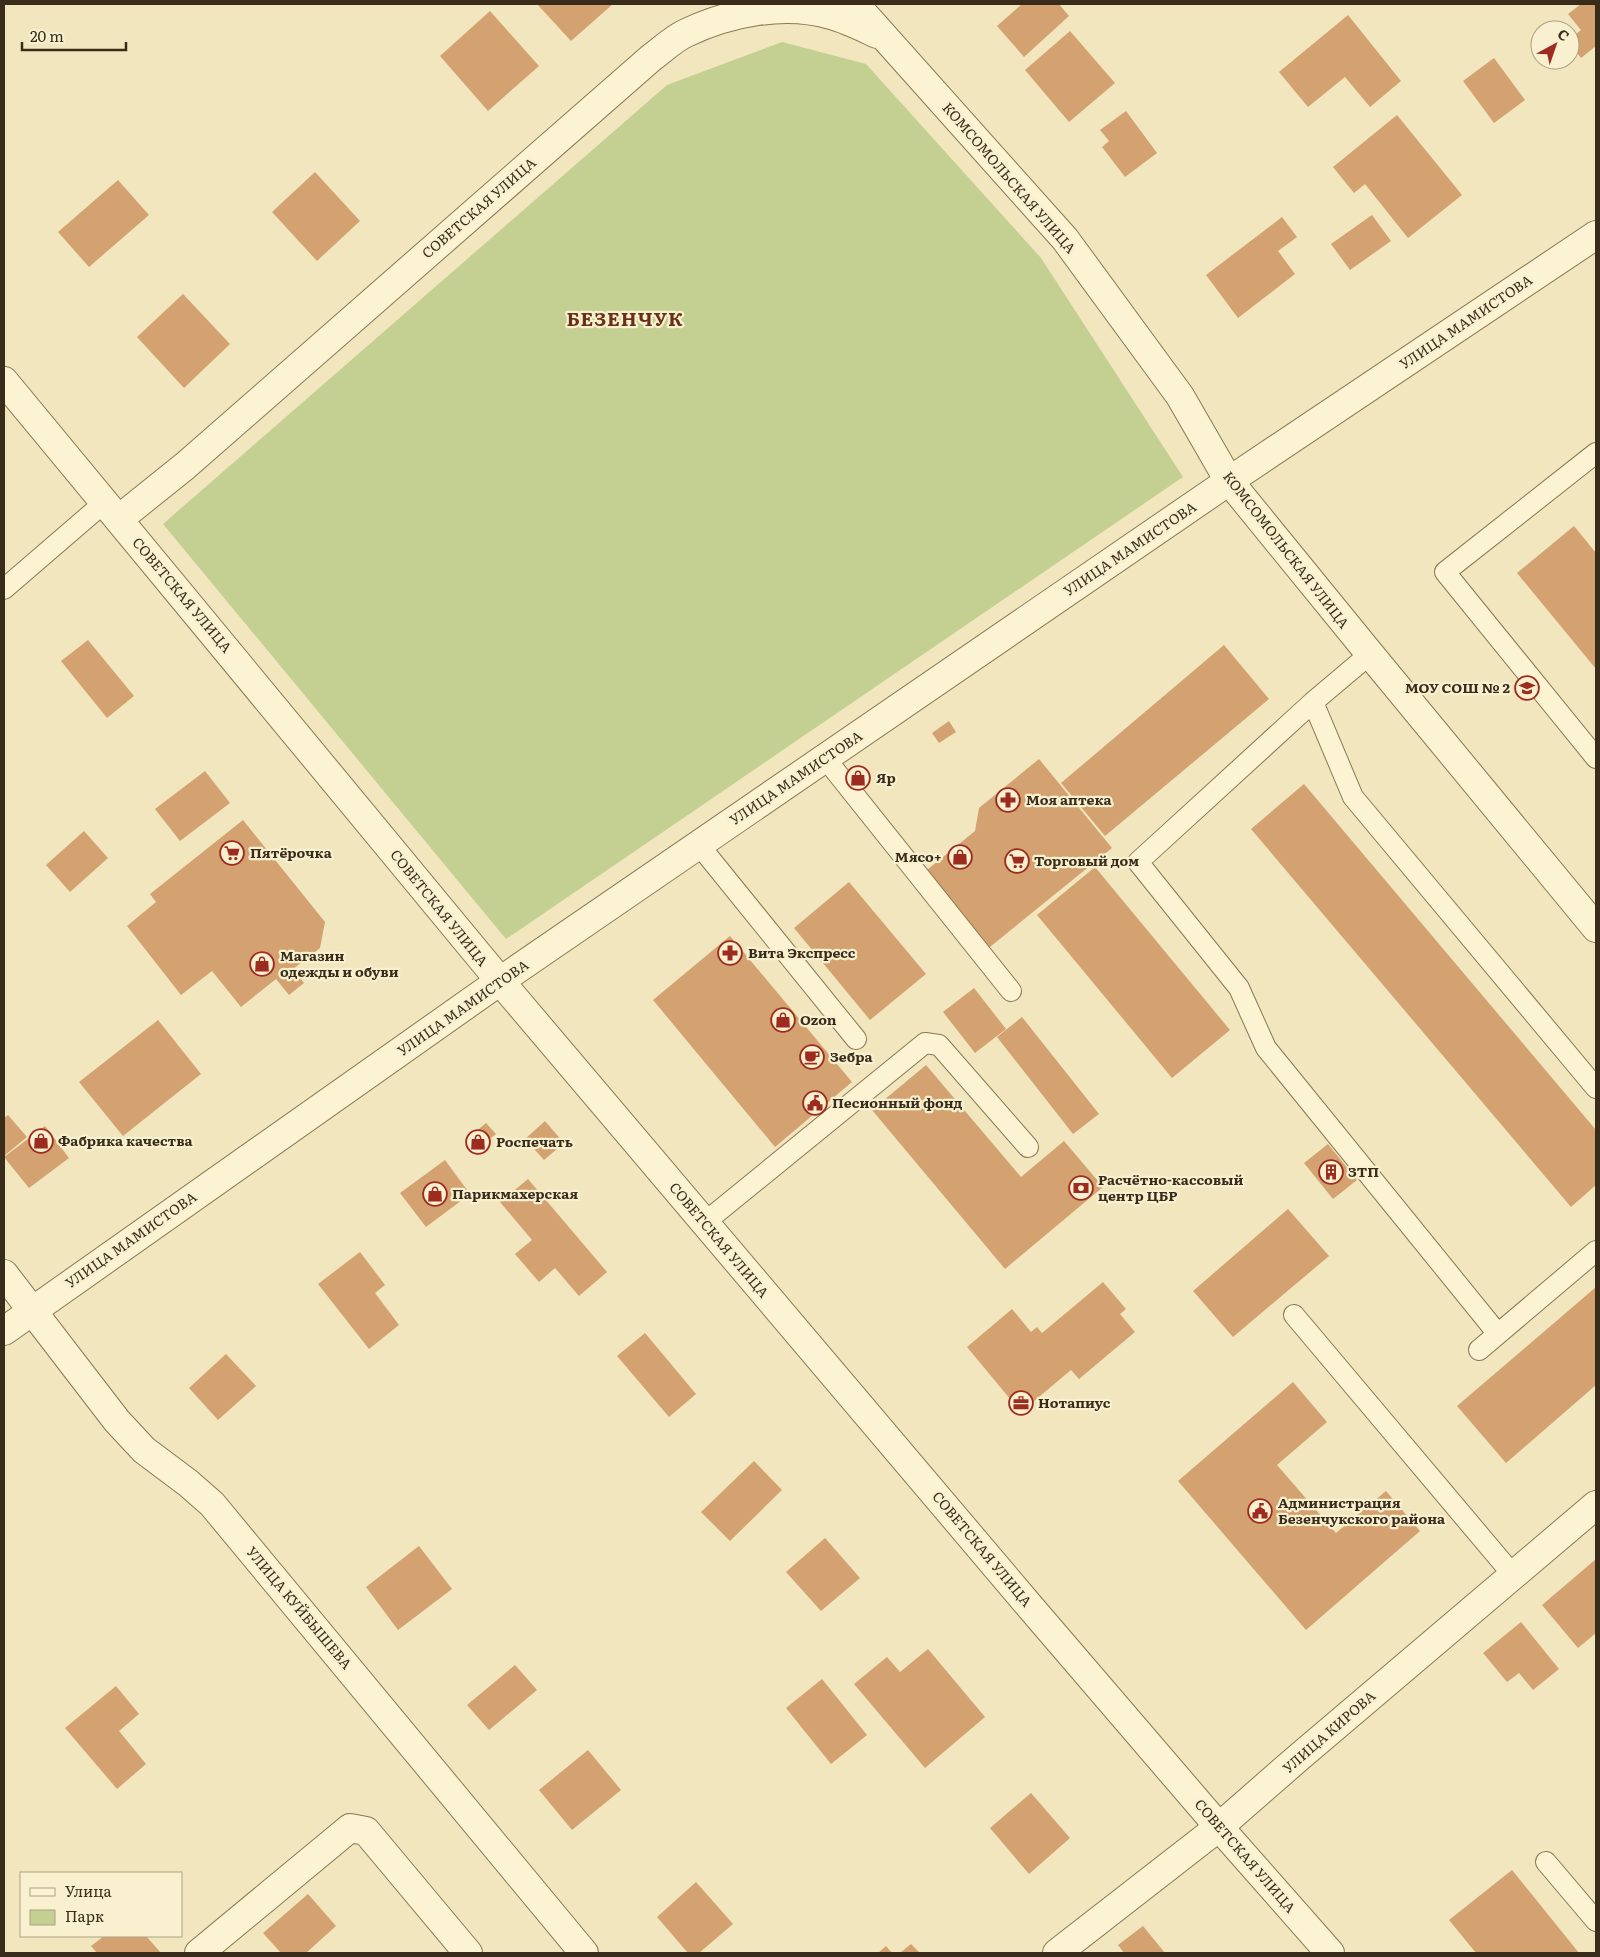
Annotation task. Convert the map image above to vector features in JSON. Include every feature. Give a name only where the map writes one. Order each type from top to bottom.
[{"type":"street","name":"КОМСОМОЛЬСКАЯ УЛИЦА","points":[[855,4],[1065,239],[1180,396],[1229,481],[1596,928]]},
{"type":"street","name":"СОВЕТСКАЯ УЛИЦА","points":[[112,511],[184,466],[651,58],[684,34],[719,20],[749,13],[806,10],[831,15],[883,36]]},
{"type":"street","name":"УЛИЦА МАМИСТОВА","points":[[4,1331],[500,981],[824,758],[1229,481],[1596,236]]},
{"type":"street","name":"СОВЕТСКАЯ УЛИЦА","points":[[4,381],[500,981],[1219,1827],[1330,1953]]},
{"type":"street","name":"УЛИЦА КУЙБЫШЕВА","points":[[4,1274],[117,1421],[144,1450],[188,1483],[212,1504],[584,1953]]},
{"type":"street","name":"УЛИЦА КИРОВА","points":[[1057,1953],[1219,1827],[1596,1505]]},
{"type":"street","points":[[199,1953],[350,1828],[366,1831],[468,1953]]},
{"type":"lane","points":[[1594,460],[1445,572],[1596,758]]},
{"type":"lane","points":[[4,589],[112,511]]},
{"type":"lane","points":[[1370,654],[1313,702],[1138,862],[1239,988],[1266,1048],[1498,1334]]},
{"type":"lane","points":[[1313,702],[1353,797],[1596,1088]]},
{"type":"lane","points":[[824,758],[1011,991]]},
{"type":"lane","points":[[699,845],[856,1039]]},
{"type":"lane","points":[[704,1222],[925,1043],[939,1044],[1028,1147]]},
{"type":"lane","points":[[1479,1350],[1596,1251]]},
{"type":"lane","points":[[1294,1315],[1514,1575]]},
{"type":"lane","points":[[1546,1862],[1596,1921]]},
{"type":"green space","points":[[782,42],[866,64],[1041,258],[1183,477],[506,939],[163,524],[667,85]]},
{"type":"building","points":[[537,4],[613,4],[571,41]]},
{"type":"building","points":[[1022,4],[1059,4],[1069,16],[1024,57],[997,26]]},
{"type":"building","points":[[1581,4],[1596,4],[1596,46],[1581,58],[1580,20],[1573,20],[1568,14]]},
{"type":"building","points":[[490,11],[539,66],[488,111],[440,56]]},
{"type":"building","points":[[1348,15],[1401,81],[1370,107],[1345,77],[1308,107],[1279,72]]},
{"type":"building","points":[[1070,31],[1115,83],[1069,122],[1025,70]]},
{"type":"building","points":[[1494,58],[1525,100],[1494,123],[1463,81]]},
{"type":"building","points":[[1126,111],[1157,153],[1125,177],[1102,147],[1109,141],[1100,130]]},
{"type":"building","points":[[1397,115],[1462,195],[1408,238],[1365,184],[1354,193],[1333,167]]},
{"type":"building","points":[[315,172],[360,221],[317,261],[272,212]]},
{"type":"building","points":[[118,180],[149,215],[89,267],[58,232]]},
{"type":"building","points":[[1372,215],[1391,241],[1350,270],[1331,244]]},
{"type":"building","points":[[1282,217],[1297,237],[1278,251],[1295,274],[1238,318],[1206,275]]},
{"type":"building","points":[[183,294],[230,344],[184,388],[137,337]]},
{"type":"building","points":[[1574,526],[1596,553],[1596,669],[1517,573]]},
{"type":"building","points":[[88,640],[134,696],[107,718],[61,661]]},
{"type":"building","points":[[1224,645],[1269,699],[1105,836],[1061,783]]},
{"type":"building","points":[[949,721],[956,732],[939,743],[932,733]]},
{"type":"building","name":"Торговый дом","points":[[1039,759],[1112,848],[985,951],[922,874],[975,831],[979,808]]},
{"type":"building","points":[[205,771],[230,803],[180,841],[155,809]]},
{"type":"building","points":[[1304,784],[1596,1130],[1596,1185],[1571,1207],[1251,829]]},
{"type":"building","points":[[243,820],[325,922],[320,948],[293,969],[304,983],[289,995],[276,979],[241,1007],[212,971],[181,995],[127,926],[156,902],[150,894]]},
{"type":"building","points":[[84,831],[108,858],[70,892],[46,865]]},
{"type":"building","points":[[1095,867],[1230,1030],[1172,1078],[1037,915]]},
{"type":"building","points":[[849,882],[926,974],[870,1020],[794,928]]},
{"type":"building","points":[[730,936],[852,1082],[775,1147],[653,1000]]},
{"type":"building","points":[[974,988],[1006,1029],[975,1053],[943,1012]]},
{"type":"building","points":[[1022,1017],[1099,1114],[1073,1134],[997,1037]]},
{"type":"building","points":[[158,1020],[201,1074],[123,1136],[79,1082]]},
{"type":"building","points":[[926,1065],[1021,1177],[1064,1141],[1103,1187],[1005,1269],[872,1110]]},
{"type":"building","points":[[8,1115],[27,1137],[4,1156],[4,1118]]},
{"type":"building","points":[[545,1121],[564,1143],[544,1160],[525,1139]]},
{"type":"building","points":[[486,1123],[496,1134],[477,1149],[468,1138]]},
{"type":"building","name":"Фабрика качества","points":[[45,1126],[69,1158],[29,1188],[4,1157]]},
{"type":"building","name":"ЗТП","points":[[1328,1144],[1357,1180],[1333,1199],[1304,1163]]},
{"type":"building","name":"Парикмахерская","points":[[445,1160],[470,1194],[426,1227],[400,1193]]},
{"type":"building","points":[[528,1179],[607,1272],[579,1296],[555,1268],[539,1282],[515,1254],[532,1240],[500,1202]]},
{"type":"building","points":[[1288,1209],[1329,1256],[1233,1337],[1193,1291]]},
{"type":"building","points":[[360,1252],[385,1285],[375,1293],[399,1325],[369,1349],[318,1284]]},
{"type":"building","points":[[1103,1282],[1126,1309],[1120,1314],[1135,1332],[1079,1379],[1071,1370],[1021,1412],[967,1347],[1012,1309],[1031,1332],[1037,1327],[1042,1333]]},
{"type":"building","points":[[1596,1287],[1596,1385],[1506,1463],[1457,1406]]},
{"type":"building","points":[[645,1333],[696,1394],[669,1417],[617,1356]]},
{"type":"building","points":[[226,1354],[256,1386],[218,1420],[189,1388]]},
{"type":"building","name":"Администрация Безенчукского района","points":[[1293,1382],[1327,1422],[1277,1465],[1336,1533],[1386,1491],[1420,1531],[1306,1630],[1178,1481]]},
{"type":"building","points":[[754,1461],[782,1490],[730,1541],[701,1512]]},
{"type":"building","points":[[825,1538],[860,1578],[821,1611],[786,1572]]},
{"type":"building","points":[[419,1546],[452,1589],[398,1630],[366,1587]]},
{"type":"building","points":[[1596,1559],[1596,1633],[1578,1648],[1542,1605]]},
{"type":"building","points":[[1521,1622],[1559,1669],[1533,1690],[1519,1673],[1507,1682],[1483,1653]]},
{"type":"building","points":[[928,1649],[985,1717],[925,1768],[854,1684],[887,1657],[900,1672]]},
{"type":"building","points":[[515,1665],[537,1690],[489,1730],[467,1705]]},
{"type":"building","points":[[822,1679],[867,1735],[831,1764],[786,1708]]},
{"type":"building","points":[[116,1686],[139,1714],[119,1731],[146,1764],[117,1789],[65,1728]]},
{"type":"building","points":[[588,1750],[621,1790],[572,1830],[539,1790]]},
{"type":"building","points":[[1031,1793],[1070,1838],[1029,1874],[990,1828]]},
{"type":"building","points":[[1512,1870],[1579,1953],[1476,1953],[1449,1920]]},
{"type":"building","points":[[696,1882],[733,1924],[699,1953],[688,1953],[657,1917]]},
{"type":"building","points":[[308,1894],[336,1926],[306,1953],[281,1953],[263,1933]]},
{"type":"building","points":[[1143,1926],[1165,1953],[1124,1953],[1118,1945]]},
{"type":"building","points":[[103,1937],[147,1937],[161,1953],[97,1953],[91,1946]]},
{"type":"building","points":[[911,1944],[920,1953],[900,1953]]},
{"type":"building","points":[[886,1946],[892,1953],[878,1953]]},
{"type":"place","name":"МОУ СОШ № 2","points":[[1527,688]]},
{"type":"place","name":"Яр","points":[[858,778]]},
{"type":"place","name":"Моя аптека","points":[[1008,800]]},
{"type":"place","name":"Пятёрочка","points":[[232,853]]},
{"type":"place","name":"Мясо+","points":[[960,857]]},
{"type":"place","name":"Торговый дом","points":[[1017,861]]},
{"type":"place","name":"Вита Экспресс","points":[[730,953]]},
{"type":"place","name":"Магазин одежды и обуви","points":[[262,964]]},
{"type":"place","name":"Ozon","points":[[783,1020]]},
{"type":"place","name":"Зебра","points":[[812,1057]]},
{"type":"place","name":"Песионный фонд","points":[[815,1103]]},
{"type":"place","name":"Фабрика качества","points":[[41,1141]]},
{"type":"place","name":"Роспечать","points":[[478,1142]]},
{"type":"place","name":"ЗТП","points":[[1331,1172]]},
{"type":"place","name":"Расчётно-кассовый центр ЦБР","points":[[1081,1188]]},
{"type":"place","name":"Парикмахерская","points":[[435,1194]]},
{"type":"place","name":"Нотапиус","points":[[1021,1403]]},
{"type":"place","name":"Администрация Безенчукского района","points":[[1260,1511]]},
{"type":"district","name":"БЕЗЕНЧУК","points":[[625,319]]}]
